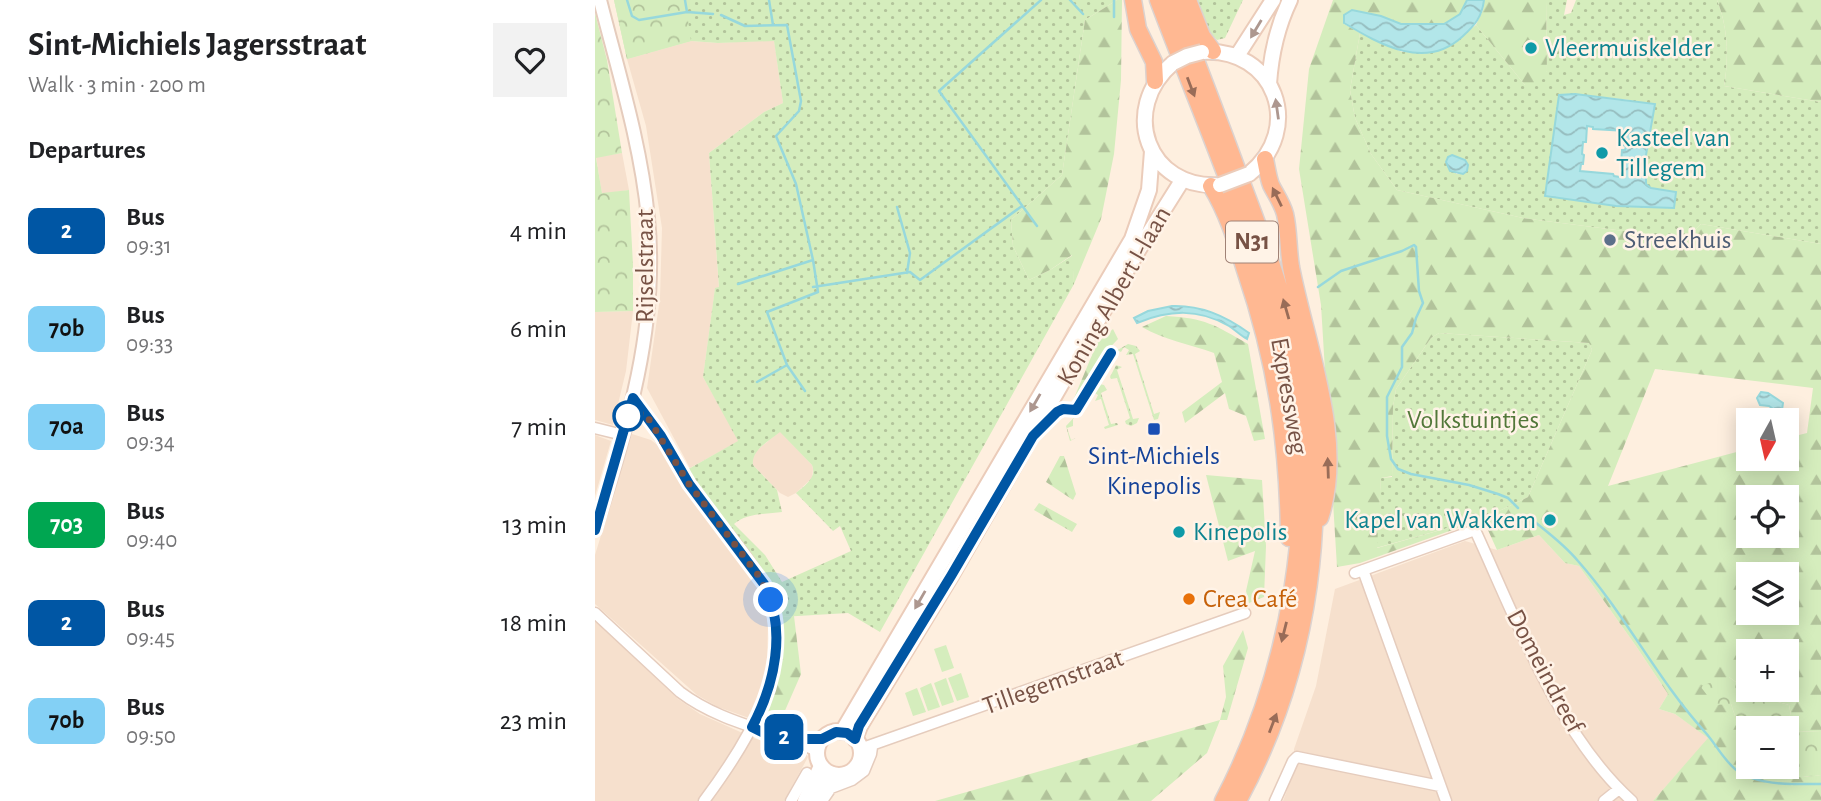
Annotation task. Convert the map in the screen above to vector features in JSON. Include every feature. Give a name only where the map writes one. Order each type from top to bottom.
[{"type":"highway","points":[[1133,0],[1138,29],[1154,62],[1155,81]]},
{"type":"highway","name":"Expressweg","points":[[1158,0],[1252,245],[1287,362],[1295,402],[1301,470],[1295,568],[1287,616],[1266,694],[1223,801]]},
{"type":"highway","name":"Expressweg","points":[[1173,0],[1263,238],[1287,312],[1307,403],[1314,534],[1305,609],[1293,664],[1260,757],[1238,801]]},
{"type":"highway","points":[[1188,0],[1208,52]]},
{"type":"highway","name":"N31","points":[[1265,159],[1271,184],[1284,212],[1291,268],[1313,358],[1326,433],[1329,475],[1327,493],[1314,534]]},
{"type":"highway","name":"N31","points":[[1216,186],[1258,308],[1274,366],[1284,434],[1289,539],[1295,568]]},
{"type":"main road","points":[[1237,56],[1273,0]]},
{"type":"main road","points":[[1269,84],[1274,43],[1281,18],[1290,0]]},
{"type":"main road","name":"Koning Albert I-laan","points":[[857,742],[1132,239],[1149,190],[1152,151],[1144,123],[1146,101],[1155,81],[1173,63],[1187,56],[1208,52]]},
{"type":"main road","points":[[1208,52],[1237,56],[1255,68],[1275,96],[1279,122],[1277,135],[1265,159],[1249,174],[1216,186]]},
{"type":"main road","name":"Koning Albert I-laan","points":[[1152,151],[1165,168],[1182,179],[1216,186]]},
{"type":"main road","name":"Koning Albert I-laan","points":[[813,801],[835,775],[852,771],[859,761],[859,726],[951,576],[1182,179]]},
{"type":"main road","points":[[804,801],[821,766],[820,745],[830,733],[857,742]]},
{"type":"main road","points":[[821,766],[835,775]]},
{"type":"street","name":"Rijselstraat","points":[[595,530],[633,398],[644,345],[650,251],[649,217],[637,152],[600,0]]},
{"type":"street","points":[[633,398],[661,436],[689,484],[764,584],[776,623],[774,662],[766,698],[752,727],[704,801]]},
{"type":"street","points":[[595,428],[623,435]]},
{"type":"street","name":"Domeindreef","points":[[1440,786],[1359,572],[1475,530],[1553,699],[1619,789],[1632,801]]},
{"type":"street","points":[[595,613],[688,698],[723,717],[764,733],[820,745]]},
{"type":"street","name":"Tillegemstraat","points":[[857,742],[1245,613]]},
{"type":"street","name":"Koning Albert I-laan","points":[[822,801],[831,788],[852,780],[864,771],[871,754],[857,742]]},
{"type":"street","points":[[1275,801],[1297,757],[1440,786],[1446,801]]},
{"type":"street","points":[[791,801],[807,773]]},
{"type":"street","points":[[1604,801],[1619,789]]},
{"type":"shaded area","points":[[774,40],[783,103],[764,112],[709,153],[719,288],[715,289],[703,377],[739,441],[690,468],[647,388],[660,298],[662,228],[646,126],[627,59],[691,41],[718,43]]},
{"type":"shaded area","points":[[622,153],[629,190],[602,194],[596,157]]},
{"type":"shaded area","points":[[633,311],[626,371],[613,425],[595,420],[595,312]]},
{"type":"shaded area","points":[[780,431],[813,469],[812,478],[788,497],[780,493],[752,461],[754,453]]},
{"type":"shaded area","points":[[632,434],[651,440],[661,448],[686,491],[752,578],[762,597],[768,623],[767,665],[749,718],[718,707],[697,695],[595,604],[595,555]]},
{"type":"shaded area","points":[[595,435],[611,441],[595,496]]},
{"type":"shaded area","points":[[1539,535],[1565,563],[1579,566],[1636,646],[1668,694],[1659,709],[1675,714],[1709,738],[1653,801],[1283,801],[1294,771],[1294,749],[1316,686],[1335,589],[1465,541],[1497,550]]},
{"type":"shaded area","points":[[595,621],[678,699],[700,714],[756,739],[805,752],[808,757],[784,801],[595,801]]},
{"type":"green space","points":[[614,0],[685,0],[687,14],[686,0],[1117,0],[1085,20],[1062,175],[1011,220],[1013,246],[1029,280],[1073,255],[1074,284],[880,632],[848,613],[781,617],[771,587],[685,471],[738,441],[703,377],[715,288],[719,287],[709,153],[764,112],[783,103],[774,41],[691,41],[627,59]],"holes":[[[780,432],[812,465],[812,477],[796,493],[833,531],[840,526],[851,551],[782,582],[765,555],[734,524],[750,516],[782,512],[777,490],[753,465],[755,455],[766,442]]]},
{"type":"green space","points":[[614,0],[685,0],[691,41],[627,59]]},
{"type":"green space","points":[[1117,0],[1122,0],[1121,80],[1114,154],[1101,219],[1074,284],[1072,255],[1029,280],[1013,246],[1011,220],[1062,175],[1085,20]]},
{"type":"green space","points":[[1196,0],[1243,0],[1225,38],[1217,40],[1206,29]]},
{"type":"green space","points":[[1333,0],[1467,0],[1460,14],[1444,24],[1401,24],[1381,16],[1352,10],[1344,24],[1360,33],[1350,90],[1355,118],[1371,154],[1397,190],[1523,218],[1679,238],[1690,235],[1701,224],[1821,244],[1821,732],[1799,731],[1799,716],[1791,716],[1789,705],[1778,702],[1799,702],[1799,639],[1736,639],[1736,682],[1729,677],[1731,704],[1736,719],[1736,779],[1799,779],[1799,777],[1821,775],[1821,801],[1653,801],[1708,738],[1675,714],[1659,709],[1668,694],[1636,646],[1579,566],[1565,563],[1539,535],[1497,550],[1483,519],[1360,563],[1337,567],[1321,305],[1299,169],[1309,69]],"holes":[[[1439,333],[1589,343],[1592,350],[1528,497],[1487,517],[1377,548],[1381,478],[1392,476],[1393,407],[1396,389],[1431,338]],[[1655,369],[1813,388],[1807,433],[1799,435],[1799,471],[1736,471],[1736,452],[1608,486]]]},
{"type":"green space","points":[[1484,0],[1546,0],[1547,71],[1539,84],[1525,85],[1476,25]]},
{"type":"green space","points":[[1546,0],[1567,0],[1564,15],[1571,13],[1576,0],[1717,0],[1727,43],[1724,86],[1821,102],[1821,244],[1701,224],[1690,235],[1679,238],[1523,218],[1397,190],[1371,154],[1355,118],[1350,90],[1360,33],[1402,52],[1466,33],[1476,25],[1525,85],[1547,71]],"holes":[[[1575,94],[1630,100],[1651,138],[1646,155],[1646,184],[1651,188],[1676,192],[1655,208],[1616,206],[1545,196],[1559,95]],[[1453,155],[1465,160],[1467,170],[1463,174],[1456,174]]]},
{"type":"green space","points":[[1717,0],[1821,0],[1821,102],[1724,86],[1726,43]]},
{"type":"green space","points":[[595,13],[607,60],[622,153],[596,158],[602,193],[629,190],[633,311],[595,312]]},
{"type":"green space","points":[[1166,316],[1209,324],[1248,344],[1265,439],[1254,441],[1246,416],[1229,409],[1225,393],[1185,423],[1182,412],[1222,382],[1214,353],[1168,339],[1142,327]]},
{"type":"green space","points":[[1113,329],[1118,339],[1102,356],[1075,404],[1072,403],[1097,343]]},
{"type":"green space","name":"Volkstuintjes","points":[[1439,333],[1589,343],[1592,350],[1528,497],[1487,517],[1376,548],[1381,478],[1392,477],[1393,407],[1396,389],[1431,338]]},
{"type":"green space","points":[[1128,344],[1136,346],[1140,351],[1135,354],[1154,414],[1160,412],[1158,419],[1154,420],[1133,354],[1126,355],[1129,350],[1124,347],[1119,351],[1103,377],[1098,379],[1116,351]]},
{"type":"green space","points":[[1116,365],[1122,367],[1117,370],[1133,419],[1139,418],[1137,423],[1131,426],[1125,421],[1130,418],[1117,378],[1110,377]]},
{"type":"green space","points":[[1099,384],[1104,385],[1107,390],[1101,393],[1111,424],[1118,425],[1105,429],[1104,427],[1109,425],[1101,399],[1095,401],[1098,395],[1093,392]]},
{"type":"green space","points":[[1090,397],[1083,410],[1073,419],[1073,426],[1067,428],[1071,440],[1076,438],[1070,441],[1066,426]]},
{"type":"green space","points":[[1060,456],[1064,456],[1076,494],[1073,500],[1046,482]]},
{"type":"green space","points":[[1206,475],[1262,480],[1266,546],[1264,597],[1249,603],[1246,591],[1255,551],[1228,561]]},
{"type":"green space","points":[[1039,503],[1077,524],[1072,532],[1034,510]]},
{"type":"green space","points":[[794,616],[801,674],[780,722],[792,723],[792,732],[766,726],[766,714],[781,662],[781,617]]},
{"type":"green space","points":[[1243,630],[1248,648],[1227,720],[1220,720],[1226,697],[1223,666]]},
{"type":"green space","points":[[946,645],[954,668],[942,672],[934,649]]},
{"type":"green space","points":[[961,673],[969,697],[957,701],[948,678]]},
{"type":"green space","points":[[1729,677],[1736,682],[1736,702],[1778,702],[1789,705],[1791,716],[1736,716],[1736,719],[1731,704],[1715,705],[1700,686]]},
{"type":"green space","points":[[946,678],[954,702],[942,706],[934,683]]},
{"type":"green space","points":[[931,683],[940,707],[928,711],[920,688]]},
{"type":"green space","points":[[917,688],[926,712],[913,716],[905,693]]},
{"type":"green space","points":[[1220,720],[1207,753],[1151,801],[935,801]]},
{"type":"green space","points":[[1799,731],[1821,732],[1821,775],[1799,777]]},
{"type":"water","points":[[1467,0],[1484,0],[1477,20],[1463,36],[1434,52],[1403,51],[1344,23],[1344,15],[1352,10],[1381,16],[1401,24],[1444,24],[1460,14]]},
{"type":"water","points":[[1575,94],[1655,104],[1646,155],[1646,184],[1651,188],[1676,192],[1674,208],[1616,206],[1545,196],[1559,95]],"holes":[[[1587,126],[1627,131],[1620,177],[1580,171]]]},
{"type":"water","points":[[1452,155],[1465,160],[1468,165],[1463,174],[1450,171],[1446,162]]},
{"type":"water","points":[[1172,306],[1202,309],[1221,316],[1249,333],[1247,339],[1229,326],[1206,316],[1172,313],[1137,323],[1134,318],[1148,311]]},
{"type":"water","points":[[1761,392],[1768,393],[1783,403],[1782,408],[1760,405],[1757,398]]},
{"type":"waterway","points":[[627,0],[632,16],[639,20],[687,12],[713,14]]},
{"type":"waterway","points":[[685,0],[687,12]]},
{"type":"waterway","points":[[769,0],[773,25]]},
{"type":"waterway","points":[[1037,226],[939,91],[1041,0]]},
{"type":"waterway","points":[[1070,0],[1083,14]]},
{"type":"waterway","points":[[1114,0],[1114,17]]},
{"type":"waterway","points":[[721,15],[745,26],[787,25],[801,101],[799,111],[776,136],[796,184],[813,260]]},
{"type":"waterway","points":[[813,287],[910,272],[920,280],[1022,206]]},
{"type":"waterway","points":[[897,207],[910,253],[907,273]]},
{"type":"waterway","points":[[1318,287],[1341,271],[1414,245],[1416,247],[1419,291],[1423,303],[1412,333],[1402,347],[1402,367],[1387,397],[1387,436],[1391,459],[1398,469],[1498,494],[1508,498],[1518,508]]},
{"type":"waterway","points":[[738,284],[813,260],[818,292],[767,312],[787,365],[757,382]]},
{"type":"waterway","points":[[787,365],[805,391]]},
{"type":"waterway","points":[[1530,518],[1567,549],[1595,581],[1688,712],[1729,764],[1751,778],[1791,784]]},
{"type":"waterway","points":[[1793,784],[1821,784]]},
{"type":"bus line","name":"2","points":[[595,530],[633,398],[661,436],[689,484],[764,584],[771,600],[777,635],[774,662],[766,698],[752,727],[764,733],[794,739],[822,739],[830,733],[842,732],[855,739],[859,726],[1033,436],[1057,412],[1063,409],[1076,410],[1111,353]]},
{"type":"place","name":"Vleermuiskelder","points":[[1531,48]]},
{"type":"place","name":"Kasteel van Tillegem","points":[[1602,153]]},
{"type":"place","name":"Streekhuis","points":[[1610,240]]},
{"type":"place","name":"Sint-Michiels Kinepolis","points":[[1154,429]]},
{"type":"place","name":"Kapel van Wakkem","points":[[1550,520]]},
{"type":"place","name":"Kinepolis","points":[[1179,532]]},
{"type":"place","name":"Crea Café","points":[[1189,599]]},
{"type":"route","points":[[628,416],[645,413],[689,484],[758,575],[771,600]]}]
